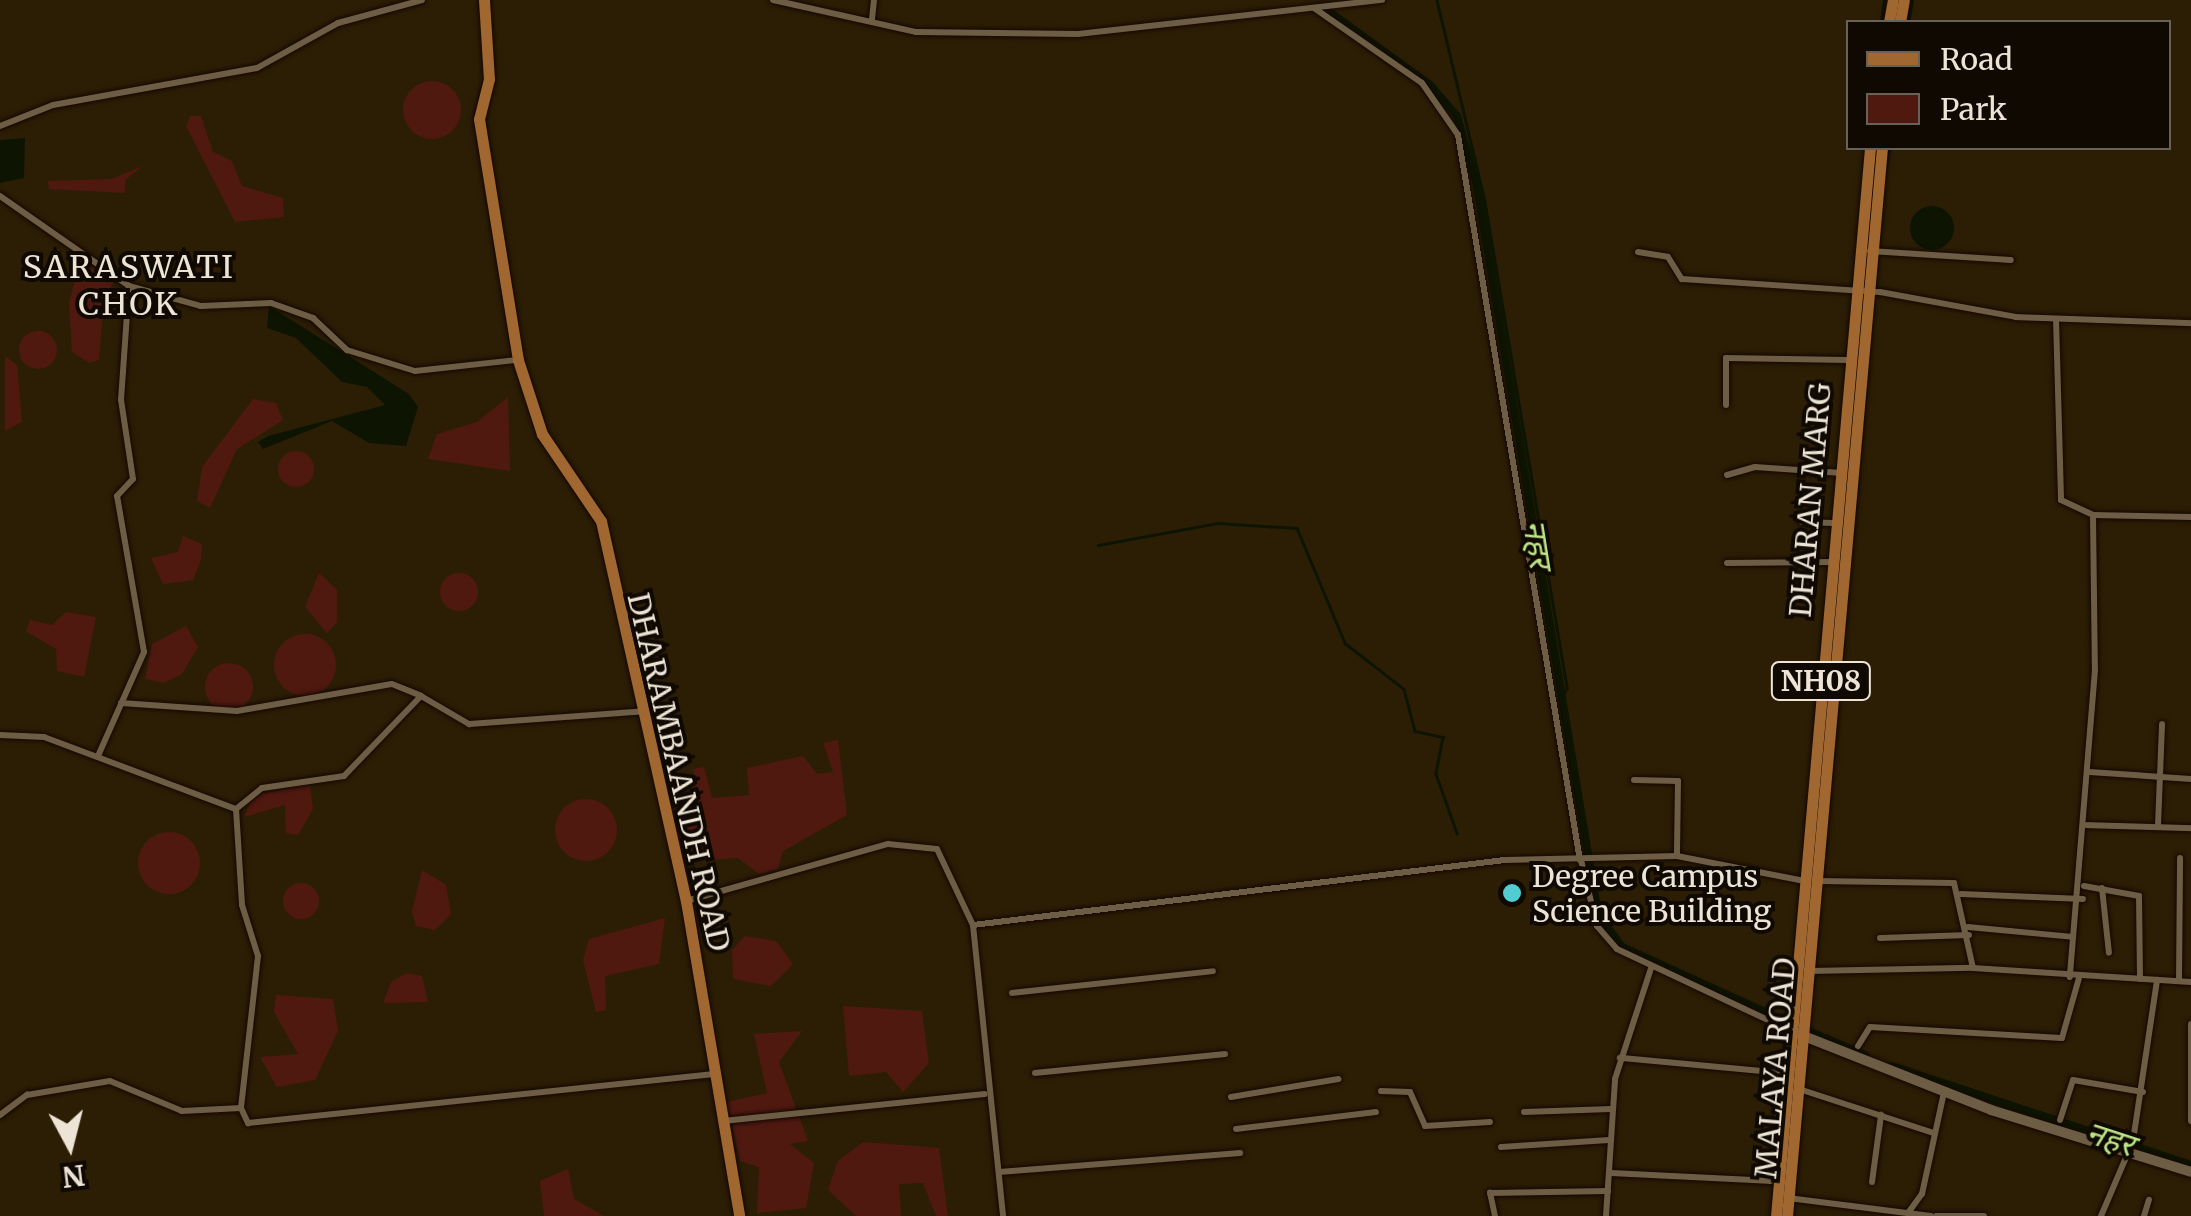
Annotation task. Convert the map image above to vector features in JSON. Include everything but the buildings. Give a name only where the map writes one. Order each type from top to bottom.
[{"type":"main road","name":"DHARAMBAANDH ROAD","points":[[484,0],[489,79],[480,136],[518,360],[542,434],[601,521],[614,609],[646,710],[686,901],[739,1216]]},
{"type":"main road","name":"DHARAN MARG","points":[[1776,1216],[1783,1197],[1811,881],[1830,562],[1843,473],[1847,360],[1871,184],[1870,150]]},
{"type":"main road","name":"MALAYA ROAD","points":[[1787,1216],[1783,1197],[1798,1089],[1797,1034],[1808,971],[1811,881],[1859,291],[1869,251],[1871,184],[1881,150]]},
{"type":"street","points":[[0,126],[53,105],[257,68],[338,23],[422,0]]},
{"type":"street","points":[[773,0],[872,19],[916,32],[1078,34],[1382,0]]},
{"type":"street","points":[[872,19],[874,0]]},
{"type":"street","points":[[1314,8],[1422,83],[1458,135],[1596,926],[1651,968],[1797,1034],[1944,1092],[2191,1172]]},
{"type":"street","points":[[0,196],[129,286],[202,306],[271,302],[313,318],[347,350],[415,371],[518,360]]},
{"type":"street","points":[[1869,251],[2010,260]]},
{"type":"street","points":[[1638,252],[1668,257],[1682,279],[1859,291],[2056,319],[2191,323]]},
{"type":"street","points":[[98,756],[144,652],[117,496],[133,479],[121,400],[129,286]]},
{"type":"street","points":[[2056,319],[2061,500],[2093,515],[2191,516]]},
{"type":"street","points":[[1726,405],[1726,358],[1847,360]]},
{"type":"street","points":[[1727,475],[1734,468],[1843,473]]},
{"type":"street","points":[[1858,1046],[1870,1027],[2062,1038],[2075,978],[2072,937],[2084,900],[2090,772],[2093,515]]},
{"type":"street","points":[[1802,522],[1834,523]]},
{"type":"street","points":[[1727,563],[1830,562]]},
{"type":"street","points":[[120,703],[238,712],[392,684],[469,724],[646,710]]},
{"type":"street","points":[[236,808],[262,788],[344,776],[420,696]]},
{"type":"street","points":[[2158,825],[2162,724]]},
{"type":"street","points":[[0,735],[44,737],[236,808]]},
{"type":"street","points":[[2090,772],[2160,773],[2191,779]]},
{"type":"street","points":[[1634,780],[1678,781],[1677,856]]},
{"type":"street","points":[[236,808],[242,905],[258,956],[241,1108],[248,1122],[716,1074]]},
{"type":"street","points":[[2087,825],[2191,828]]},
{"type":"street","points":[[686,901],[916,843],[937,850],[973,925],[984,1094],[1003,1216]]},
{"type":"street","points":[[973,925],[1336,877],[1677,856],[1811,881],[1954,883],[1961,894],[1973,968]]},
{"type":"street","points":[[2179,980],[2180,858]]},
{"type":"street","points":[[2084,886],[2139,896],[2140,979]]},
{"type":"street","points":[[2102,888],[2109,953]]},
{"type":"street","points":[[1961,894],[2084,900]]},
{"type":"street","points":[[1880,938],[1968,931],[2072,937]]},
{"type":"street","points":[[1606,1216],[1609,1140],[1620,1058],[1651,968]]},
{"type":"street","points":[[1808,971],[1973,968],[2075,978],[2191,982]]},
{"type":"street","points":[[1012,993],[1213,971]]},
{"type":"street","points":[[2101,1216],[2133,1141],[2157,980]]},
{"type":"street","points":[[2191,1024],[2191,1121]]},
{"type":"street","points":[[1035,1073],[1225,1054]]},
{"type":"street","points":[[1608,1172],[1770,1182],[1784,1072],[1620,1058]]},
{"type":"street","points":[[1232,1097],[1338,1078]]},
{"type":"street","points":[[2060,1120],[2073,1080],[2143,1092]]},
{"type":"street","points":[[0,1115],[27,1096],[110,1082],[182,1111],[241,1108]]},
{"type":"street","points":[[1798,1089],[1934,1133]]},
{"type":"street","points":[[1381,1091],[1410,1092],[1425,1126],[1490,1122]]},
{"type":"street","points":[[1908,1213],[1922,1194],[1944,1092]]},
{"type":"street","points":[[722,1122],[984,1094]]},
{"type":"street","points":[[1524,1112],[1612,1109]]},
{"type":"street","points":[[1236,1129],[1376,1112]]},
{"type":"street","points":[[1872,1182],[1882,1115]]},
{"type":"street","points":[[1501,1146],[1609,1140]]},
{"type":"street","points":[[999,1172],[1240,1153]]},
{"type":"street","points":[[1495,1216],[1490,1193],[1608,1191]]},
{"type":"street","points":[[1783,1197],[1934,1216],[1984,1216]]},
{"type":"street","points":[[2144,1216],[2150,1200]]},
{"type":"green space","points":[[432,81],[452,90],[461,110],[452,130],[432,139],[412,130],[403,110],[412,90]]},
{"type":"green space","points":[[190,116],[201,116],[213,152],[232,161],[242,186],[283,198],[284,217],[235,222],[186,126]]},
{"type":"green space","points":[[143,166],[125,180],[125,193],[49,189],[48,181],[111,179]]},
{"type":"green space","points":[[89,267],[116,279],[104,297],[99,360],[89,363],[72,352],[69,302],[76,277],[93,277]]},
{"type":"green space","points":[[38,331],[52,336],[57,350],[52,364],[38,369],[24,364],[19,350],[24,336]]},
{"type":"green space","points":[[5,356],[17,365],[22,422],[5,431]]},
{"type":"green space","points":[[508,397],[510,471],[428,459],[437,434],[477,422]]},
{"type":"green space","points":[[253,399],[276,403],[283,420],[237,449],[210,508],[197,501],[202,467]]},
{"type":"green space","points":[[296,451],[309,456],[314,469],[309,482],[296,487],[283,482],[278,469],[283,456]]},
{"type":"green space","points":[[183,536],[202,544],[193,580],[163,584],[151,558],[178,552]]},
{"type":"green space","points":[[319,573],[337,590],[337,622],[327,633],[305,607]]},
{"type":"green space","points":[[459,573],[472,579],[478,592],[472,605],[459,611],[446,605],[440,592],[446,579]]},
{"type":"green space","points":[[66,612],[96,617],[84,677],[57,671],[56,649],[26,631],[30,620],[52,625]]},
{"type":"green space","points":[[186,626],[198,647],[182,674],[164,683],[145,679],[152,644]]},
{"type":"green space","points":[[305,634],[327,643],[336,665],[327,687],[305,696],[283,687],[274,665],[283,643]]},
{"type":"green space","points":[[229,663],[246,670],[253,687],[246,704],[229,711],[212,704],[205,687],[212,670]]},
{"type":"green space","points":[[838,740],[847,815],[783,851],[778,869],[759,874],[738,858],[695,861],[687,852],[672,803],[696,794],[693,769],[704,767],[712,798],[749,795],[747,768],[803,756],[817,774],[833,772],[823,743]]},
{"type":"green space","points":[[310,784],[313,809],[298,835],[286,833],[285,805],[244,817],[253,796]]},
{"type":"green space","points":[[586,799],[608,808],[617,830],[608,852],[586,861],[564,852],[555,830],[564,808]]},
{"type":"green space","points":[[169,832],[191,841],[200,863],[191,885],[169,894],[147,885],[138,863],[147,841]]},
{"type":"green space","points":[[422,870],[446,885],[451,914],[435,930],[416,926],[412,911]]},
{"type":"green space","points":[[301,883],[314,888],[319,901],[314,914],[301,919],[288,914],[283,901],[288,888]]},
{"type":"green space","points":[[665,918],[659,964],[605,976],[606,1010],[596,1012],[583,960],[589,939]]},
{"type":"green space","points":[[745,936],[776,941],[793,964],[771,986],[733,979],[732,950]]},
{"type":"green space","points":[[407,973],[422,976],[428,1002],[383,1003],[391,982]]},
{"type":"green space","points":[[276,995],[333,999],[338,1031],[315,1080],[277,1087],[260,1057],[298,1054],[274,1012]]},
{"type":"green space","points":[[843,1006],[922,1011],[929,1063],[903,1092],[886,1072],[849,1076]]},
{"type":"green space","points":[[802,1031],[779,1062],[808,1141],[790,1144],[814,1163],[806,1208],[757,1213],[759,1167],[740,1161],[727,1102],[767,1093],[754,1034]]},
{"type":"green space","points":[[863,1142],[939,1148],[948,1216],[936,1216],[923,1183],[899,1184],[901,1216],[856,1216],[828,1190],[838,1161]]},
{"type":"green space","points":[[568,1169],[574,1199],[604,1216],[544,1216],[540,1181]]},
{"type":"shaded area","points":[[25,138],[24,178],[0,183],[0,140]]},
{"type":"shaded area","points":[[1932,206],[1948,212],[1954,228],[1948,244],[1932,250],[1916,244],[1910,228],[1916,212]]},
{"type":"shaded area","points":[[269,306],[409,394],[418,407],[406,446],[369,443],[332,421],[263,449],[258,442],[268,436],[385,405],[367,387],[342,382],[296,338],[267,328]]},
{"type":"waterway","points":[[1437,0],[1485,202],[1567,688],[1561,700]]},
{"type":"waterway","points":[[1881,20],[1884,0]]},
{"type":"waterway","points":[[1908,20],[1912,0]]},
{"type":"waterway","name":"नहर","points":[[1327,10],[1430,85],[1457,116],[1477,186],[1598,914],[1622,947],[1792,1024]]},
{"type":"waterway","points":[[1886,166],[1889,150]]},
{"type":"waterway","points":[[1098,545],[1218,523],[1297,528],[1345,643],[1404,689],[1415,731],[1443,737],[1436,774],[1457,833]]},
{"type":"waterway","name":"नहर","points":[[1804,1029],[1865,1055]]},
{"type":"waterway","name":"नहर","points":[[1892,1066],[2191,1165]]},
{"type":"place","name":"Degree Campus Science Building","points":[[1512,893]]},
{"type":"district","name":"SARASWATI CHOK","points":[[129,286]]}]
